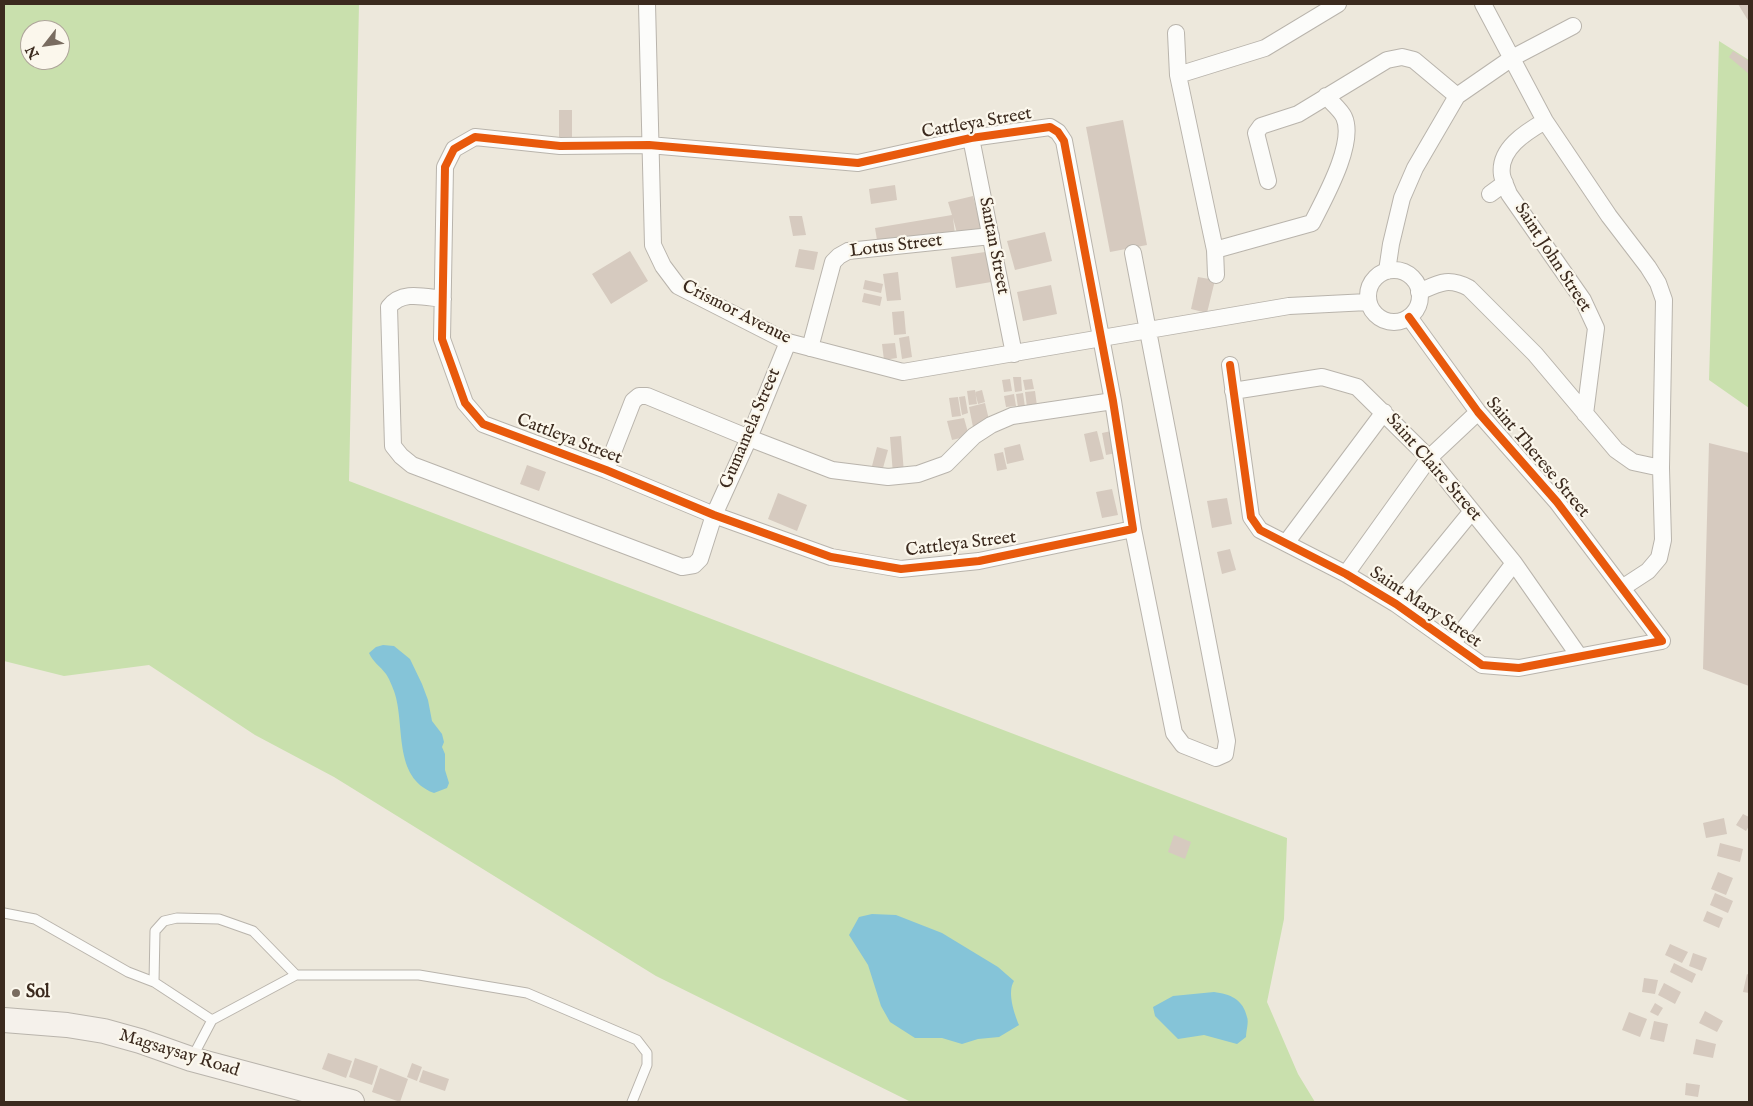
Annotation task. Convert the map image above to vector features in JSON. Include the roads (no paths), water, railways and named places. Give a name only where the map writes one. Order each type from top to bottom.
[{"type":"main road","name":"Magsaysay Road","points":[[4,1020],[67,1025],[104,1031],[140,1041],[191,1059],[352,1102]]},
{"type":"street","name":"Crismor Avenue","points":[[647,4],[653,245],[663,266],[678,286],[788,342],[903,372],[1289,306],[1368,302]]},
{"type":"street","points":[[1178,75],[1265,48],[1338,4]]},
{"type":"street","points":[[1483,4],[1546,121],[1609,216],[1648,267],[1658,283],[1664,300],[1660,468],[1663,540],[1659,558],[1648,571],[1622,588]]},
{"type":"street","points":[[1387,271],[1391,244],[1402,198],[1414,168],[1457,96],[1512,58],[1573,26]]},
{"type":"street","points":[[1176,33],[1178,75],[1215,250],[1216,275]]},
{"type":"street","points":[[1268,182],[1256,133],[1261,126],[1298,114],[1387,60],[1402,57],[1414,60],[1457,96]]},
{"type":"street","points":[[1215,250],[1312,223],[1336,176],[1346,136],[1344,116],[1326,96]]},
{"type":"street","name":"Saint John Street","points":[[1546,121],[1523,134],[1505,154],[1502,174],[1509,194],[1583,300],[1596,328],[1585,414]]},
{"type":"street","name":"Cattleya Street","points":[[1050,127],[1058,132],[1064,141],[1113,401],[1133,529],[979,561],[901,569],[831,557],[714,515],[606,470],[483,424],[466,403],[442,339],[445,167],[454,149],[475,137],[560,146],[650,145],[858,163],[971,138],[1050,127]]},
{"type":"street","name":"Santan Street","points":[[971,138],[1014,354]]},
{"type":"street","points":[[1490,194],[1505,183]]},
{"type":"street","name":"Lotus Street","points":[[810,348],[833,262],[839,256],[848,251],[991,236]]},
{"type":"street","points":[[1132,253],[1227,741],[1225,754],[1216,758],[1183,745],[1174,733],[1133,529]]},
{"type":"street","points":[[1387,271],[1404,273],[1411,277],[1419,292],[1417,306],[1409,317],[1397,322],[1384,320],[1374,314],[1368,302],[1368,294],[1374,279],[1387,271]]},
{"type":"street","points":[[1419,292],[1441,283],[1457,282],[1469,288],[1535,354],[1616,450],[1633,462],[1660,468]]},
{"type":"street","name":"Gumamela Street","points":[[442,299],[405,296],[395,300],[389,307],[393,446],[401,456],[412,465],[682,567],[694,566],[700,559],[714,515],[749,438],[788,342]]},
{"type":"street","name":"Saint Therese Street","points":[[1409,317],[1478,412],[1558,502],[1662,641]]},
{"type":"street","name":"Saint Mary Street","points":[[1230,365],[1251,517],[1260,530],[1346,574],[1396,604],[1482,665],[1519,668],[1662,641]]},
{"type":"street","name":"Saint Claire Street","points":[[1233,391],[1322,377],[1358,387],[1429,458],[1514,563],[1580,656]]},
{"type":"street","points":[[606,470],[633,401],[639,396],[647,396],[832,470],[888,477],[918,474],[946,464],[974,436],[991,425],[1012,416],[1113,401]]},
{"type":"street","points":[[1286,543],[1384,412]]},
{"type":"street","points":[[1346,574],[1429,458],[1478,412]]},
{"type":"street","points":[[1396,604],[1472,511]]},
{"type":"street","points":[[1453,643],[1514,563]]},
{"type":"lane","points":[[4,913],[35,919],[128,972],[154,982],[212,1020]]},
{"type":"lane","points":[[154,982],[155,931],[164,921],[177,918],[219,919],[253,931],[296,974]]},
{"type":"lane","points":[[191,1059],[212,1020],[296,974],[419,975],[528,993],[637,1040],[647,1053],[647,1065],[632,1102]]},
{"type":"water","points":[[383,645],[394,646],[410,659],[422,684],[428,700],[432,721],[442,734],[444,742],[442,747],[445,754],[445,770],[449,783],[447,788],[434,793],[421,785],[412,775],[406,763],[394,691],[384,671],[372,659],[369,653],[376,647]]},
{"type":"water","points":[[872,914],[896,915],[942,933],[998,967],[1014,981],[1011,997],[1019,1025],[999,1037],[978,1039],[962,1044],[942,1038],[915,1038],[890,1022],[881,1006],[868,965],[849,935],[859,917]]},
{"type":"water","points":[[1214,992],[1225,994],[1235,999],[1245,1011],[1248,1019],[1246,1037],[1237,1044],[1204,1035],[1178,1039],[1155,1016],[1153,1007],[1173,996]]},
{"type":"place","name":"Sol","points":[[16,993]]}]
